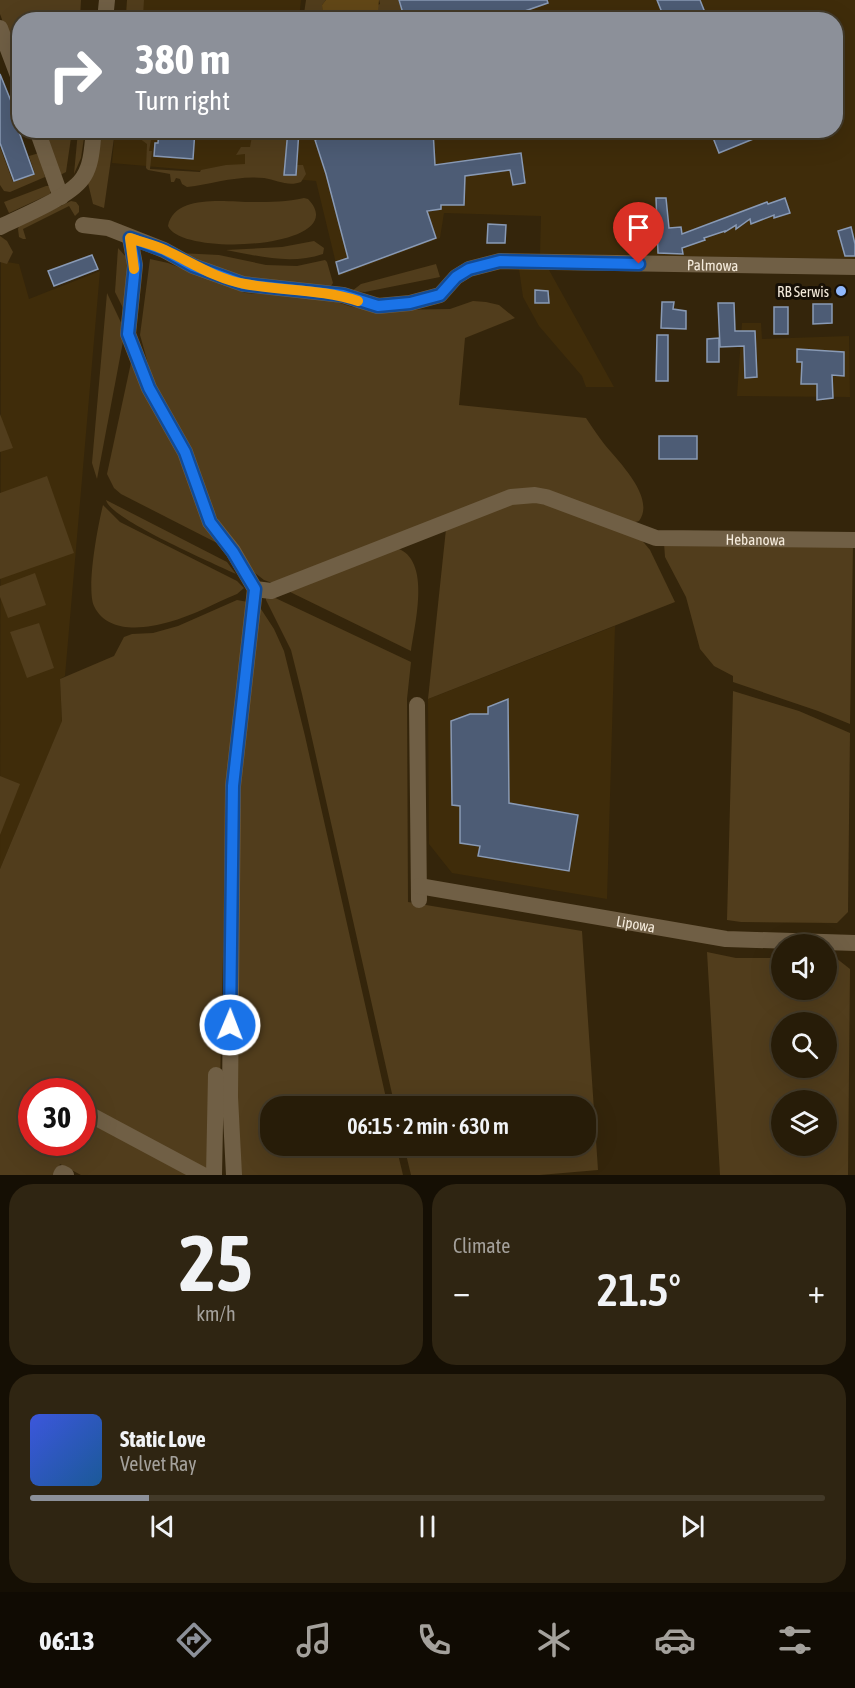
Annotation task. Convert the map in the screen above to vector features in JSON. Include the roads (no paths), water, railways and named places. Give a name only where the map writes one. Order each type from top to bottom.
[{"type":"street","points":[[0,28],[12,60]]},
{"type":"street","points":[[40,138],[61,196]]},
{"type":"street","points":[[0,227],[61,196],[79,184],[91,155],[93,138]]},
{"type":"street","name":"Palmowa","points":[[83,225],[108,228],[164,250],[193,266],[243,284],[343,295],[378,306],[410,303],[440,295],[456,277],[469,269],[481,264],[500,261],[855,267]]},
{"type":"street","points":[[130,238],[135,265],[128,334],[149,388],[185,452],[210,522],[233,552],[255,589],[233,786],[230,1097],[234,1175]]},
{"type":"street","name":"Hebanowa","points":[[255,589],[271,591],[511,497],[524,495],[546,497],[656,538],[855,540]]},
{"type":"street","name":"Lipowa","points":[[417,705],[419,893],[726,939],[855,943]]},
{"type":"street","points":[[214,1175],[216,1075]]},
{"type":"street","points":[[96,1118],[203,1175]]},
{"type":"street","points":[[62,1175],[62,1173],[66,1175]]},
{"type":"place","name":"RB Serwis","points":[[841,291]]}]
